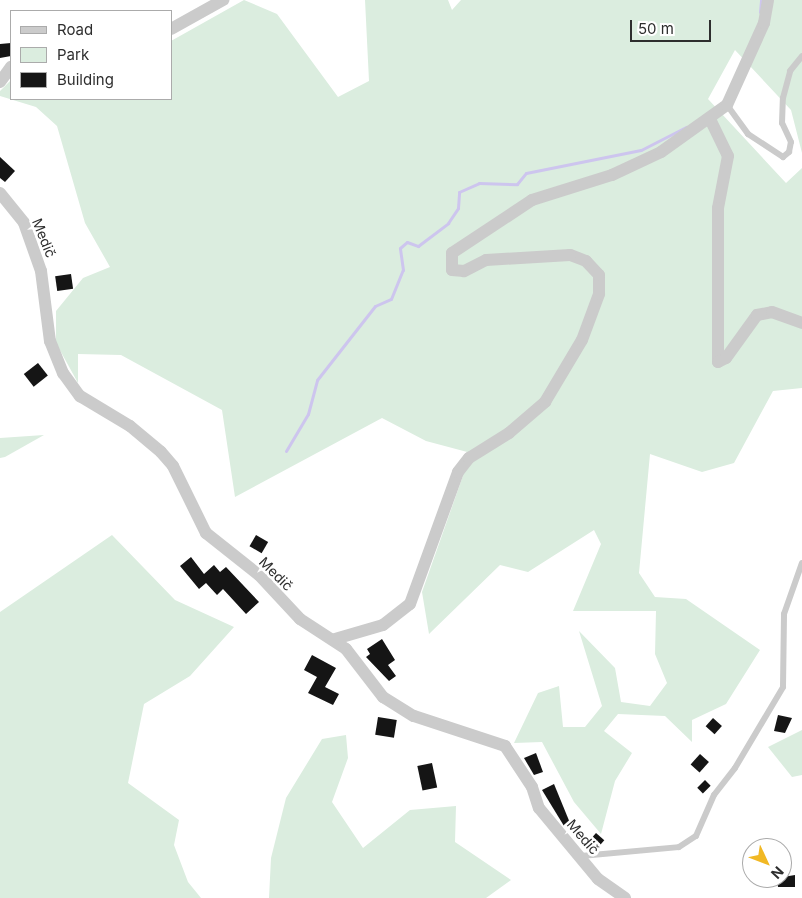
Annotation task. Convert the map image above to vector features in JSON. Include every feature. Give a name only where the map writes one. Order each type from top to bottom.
[{"type":"street","points":[[172,28],[223,0]]},
{"type":"street","points":[[335,639],[383,625],[410,604],[458,472],[469,458],[509,433],[546,402],[582,340],[599,294],[599,275],[586,261],[570,255],[486,260],[464,270],[452,270],[452,254],[532,200],[612,175],[661,152],[710,119],[727,105],[764,23],[768,0]]},
{"type":"street","points":[[0,82],[10,68]]},
{"type":"street","points":[[710,119],[728,156],[718,208],[718,362],[726,358],[757,315],[772,312],[802,323]]},
{"type":"street","name":"Medič","points":[[0,192],[24,223],[41,271],[50,341],[63,373],[80,396],[130,426],[161,452],[173,466],[206,533],[260,575],[300,619],[335,639],[383,697],[399,708],[505,746],[532,786],[539,808],[598,879],[625,898]]},
{"type":"lane","points":[[727,105],[748,134],[783,157],[790,152],[791,142],[782,123],[783,98],[790,71],[802,56]]},
{"type":"lane","points":[[580,856],[679,847],[696,836],[714,795],[735,768],[783,687],[784,614],[802,563]]},
{"type":"green space","points":[[244,0],[277,14],[338,97],[369,81],[365,0],[448,0],[452,10],[461,0],[802,0],[802,153],[791,110],[735,50],[708,99],[786,183],[802,168],[802,388],[773,391],[734,463],[702,472],[650,454],[639,573],[655,597],[686,599],[760,650],[726,704],[692,720],[692,742],[665,716],[618,714],[604,731],[632,753],[615,781],[601,834],[574,802],[542,742],[514,743],[538,693],[559,686],[563,727],[585,727],[602,706],[579,631],[615,668],[621,702],[650,706],[667,683],[655,654],[656,611],[573,611],[601,544],[594,530],[528,572],[500,565],[429,634],[422,592],[471,453],[426,441],[382,418],[235,497],[222,410],[121,355],[78,354],[78,383],[56,343],[56,311],[83,278],[110,267],[85,223],[57,126],[36,107],[13,100],[172,100],[172,40]]},
{"type":"green space","points":[[10,81],[10,99],[0,96],[0,91]]},
{"type":"green space","points":[[44,435],[5,457],[0,458],[0,438]]},
{"type":"green space","points":[[112,535],[175,600],[234,627],[190,676],[144,704],[128,783],[179,820],[174,845],[188,882],[201,898],[0,898],[0,612]]},
{"type":"green space","points":[[802,730],[802,775],[792,777],[768,747]]},
{"type":"green space","points":[[346,735],[348,758],[332,802],[363,848],[410,810],[456,806],[455,842],[511,880],[486,898],[269,898],[271,858],[286,798],[322,739]]},
{"type":"building","points":[[10,43],[10,56],[0,58],[0,44]]},
{"type":"building","points":[[0,157],[15,171],[5,182],[0,178]]},
{"type":"building","points":[[71,274],[73,289],[57,291],[55,276]]},
{"type":"building","points":[[38,363],[48,376],[34,387],[24,374]]},
{"type":"building","points":[[256,535],[268,542],[262,553],[250,546]]},
{"type":"building","points":[[191,557],[204,574],[214,565],[220,572],[226,567],[259,602],[246,614],[223,589],[217,595],[206,583],[199,589],[180,566]]},
{"type":"building","points":[[382,639],[395,660],[388,665],[396,676],[389,681],[366,657],[370,654],[367,649]]},
{"type":"building","points":[[312,655],[336,668],[325,687],[339,694],[333,705],[308,693],[317,677],[304,670]]},
{"type":"building","points":[[778,715],[792,718],[785,733],[774,731]]},
{"type":"building","points":[[378,717],[397,720],[394,738],[375,735]]},
{"type":"building","points":[[713,718],[722,726],[715,734],[706,726]]},
{"type":"building","points":[[536,753],[543,772],[534,775],[524,758]]},
{"type":"building","points":[[700,754],[709,762],[700,772],[691,764]]},
{"type":"building","points":[[432,763],[437,787],[423,791],[417,766]]},
{"type":"building","points":[[705,780],[711,786],[703,793],[697,788]]},
{"type":"building","points":[[554,784],[570,823],[564,826],[542,790]]},
{"type":"building","points":[[596,833],[604,840],[596,849],[588,842]]},
{"type":"building","points":[[795,875],[795,887],[792,887],[792,876]]},
{"type":"waterway","points":[[760,12],[761,0]]},
{"type":"waterway","points":[[286,451],[308,414],[317,380],[375,306],[391,299],[403,270],[400,248],[407,242],[418,246],[448,223],[458,208],[459,192],[479,183],[517,184],[526,173],[641,150],[686,127]]}]
